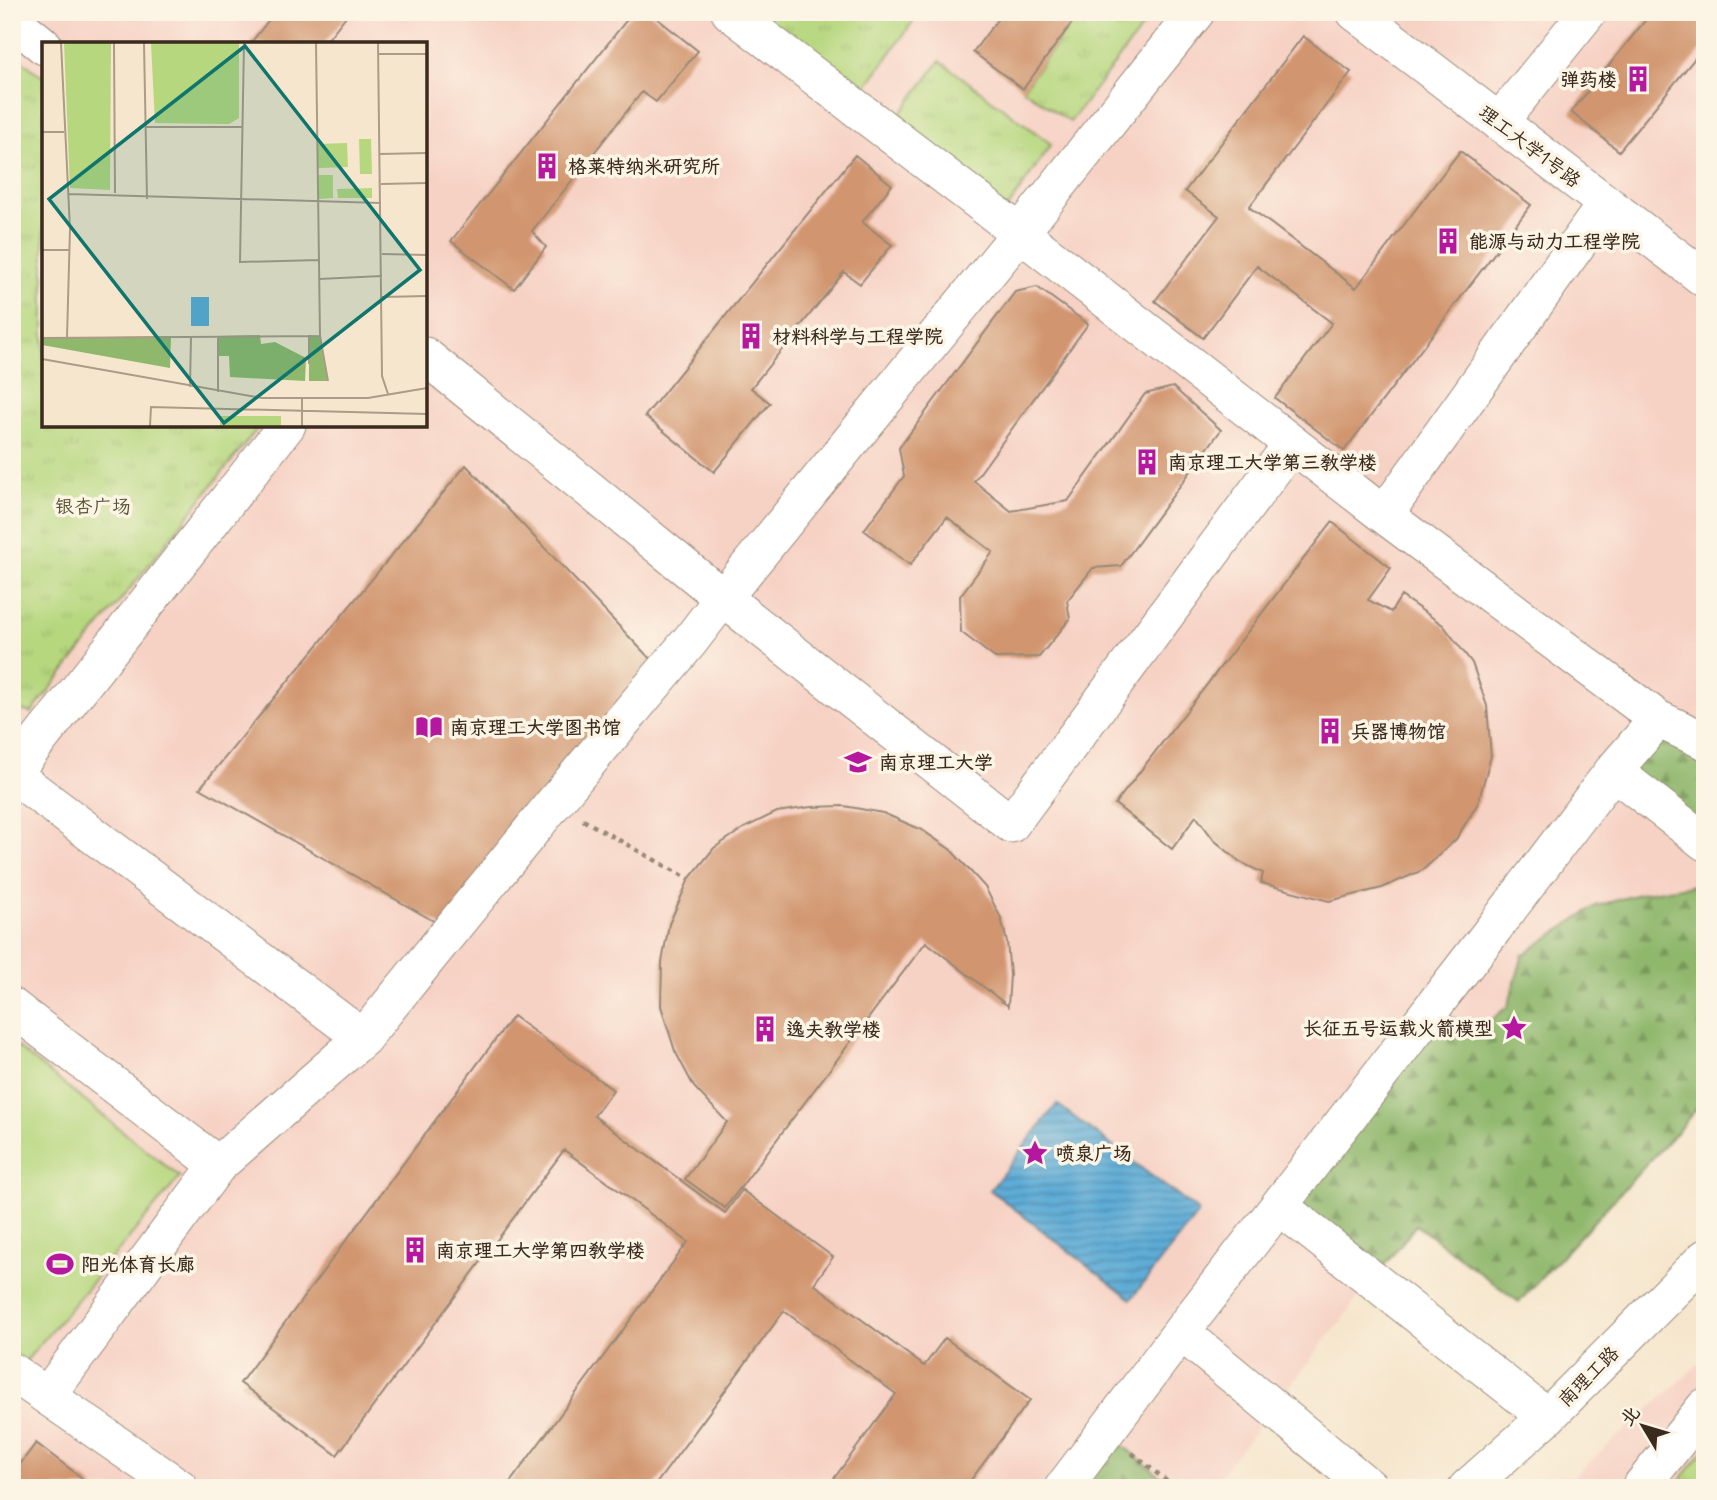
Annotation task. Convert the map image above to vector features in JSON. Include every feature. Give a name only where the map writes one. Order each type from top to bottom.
[{"type":"street","points":[[730,12],[1384,515],[1658,719],[1705,741]]},
{"type":"street","points":[[47,1396],[218,1165],[363,1038],[553,804],[690,641],[1196,12]]},
{"type":"street","name":"理工大学1号路","points":[[1355,12],[1704,277]]},
{"type":"street","points":[[1499,122],[1587,12]]},
{"type":"street","points":[[12,20],[42,44]]},
{"type":"street","points":[[1384,515],[1606,204]]},
{"type":"street","points":[[427,358],[723,598],[1011,824],[1292,444]]},
{"type":"street","points":[[285,427],[12,774],[363,1038]]},
{"type":"street","points":[[1063,1488],[1613,771],[1658,719]]},
{"type":"street","points":[[1613,771],[1705,842]]},
{"type":"street","points":[[12,1007],[218,1165]]},
{"type":"street","points":[[1279,1206],[1547,1417]]},
{"type":"street","name":"南理工路","points":[[1467,1488],[1547,1417],[1705,1258]]},
{"type":"street","points":[[1181,1332],[1370,1488]]},
{"type":"street","points":[[12,1372],[180,1488]]},
{"type":"street","points":[[1640,1488],[1705,1408]]},
{"type":"path","points":[[553,804],[690,879]]},
{"type":"path","points":[[1106,1432],[1175,1488]]},
{"type":"shaded area","name":"南京理工大学","points":[[12,12],[1705,12],[1705,1098],[1519,1302],[1415,1225],[1216,1481],[1219,1488],[12,1488]]},
{"type":"shaded area","points":[[1705,1357],[1705,1488],[1560,1488],[1687,1375]]},
{"type":"green space","points":[[739,12],[920,12],[852,106]]},
{"type":"green space","points":[[1080,12],[1154,12],[1070,122],[1023,89]]},
{"type":"green space","name":"银杏广场","points":[[12,53],[42,76],[42,427],[258,427],[31,713],[12,707]]},
{"type":"green space","points":[[940,61],[1051,144],[1001,218],[887,132]]},
{"type":"green space","points":[[1658,719],[1705,741],[1705,842],[1613,771]]},
{"type":"green space","points":[[1705,876],[1705,1098],[1519,1302],[1416,1225],[1373,1280],[1279,1206],[1434,1004],[1475,1034],[1508,1006],[1523,955],[1596,906],[1639,894],[1693,885]]},
{"type":"green space","name":"阳光体育长廊","points":[[12,1043],[180,1177],[26,1361],[12,1351]]},
{"type":"green space","points":[[1106,1432],[1175,1488],[1063,1488]]},
{"type":"green space","points":[[1705,1449],[1705,1488],[1674,1488]]},
{"type":"water","points":[[1057,1104],[1199,1212],[1131,1299],[990,1190]]},
{"type":"building","points":[[275,12],[349,12],[326,42],[252,42]]},
{"type":"building","name":"格莱特纳米研究所","points":[[633,12],[649,12],[698,51],[656,102],[642,92],[532,231],[546,247],[514,289],[451,241]]},
{"type":"building","points":[[1003,12],[1080,12],[1023,89],[973,52]]},
{"type":"building","name":"弹药楼","points":[[1652,12],[1705,12],[1705,46],[1619,151],[1571,112]]},
{"type":"building","name":"能源与动力工程学院","points":[[1303,36],[1351,72],[1249,207],[1356,288],[1460,151],[1531,205],[1344,451],[1275,398],[1332,323],[1257,266],[1203,338],[1155,301],[1219,216],[1185,191]]},
{"type":"building","name":"材料科学与工程学院","points":[[855,155],[892,185],[862,222],[892,245],[860,284],[844,272],[751,388],[770,403],[714,472],[645,416]]},
{"type":"building","name":"南京理工大学第三教学楼","points":[[1037,287],[1088,324],[974,481],[1011,511],[1068,501],[1145,394],[1173,387],[1221,430],[1121,566],[1093,568],[1067,601],[1070,619],[1039,657],[995,658],[961,632],[960,596],[993,552],[947,517],[910,565],[864,530],[904,476],[899,448],[1015,292]]},
{"type":"building","name":"南京理工大学图书馆","points":[[466,465],[656,665],[446,928],[200,788]]},
{"type":"building","name":"兵器博物馆","points":[[1332,522],[1391,568],[1368,600],[1391,612],[1401,596],[1443,625],[1472,663],[1487,706],[1491,756],[1478,803],[1456,839],[1423,870],[1382,888],[1329,901],[1261,883],[1263,873],[1240,862],[1214,840],[1196,816],[1172,849],[1115,804]]},
{"type":"building","name":"逸夫教学楼","points":[[844,806],[883,813],[922,830],[951,850],[985,887],[1001,918],[1007,942],[1010,975],[1008,1006],[926,942],[725,1208],[685,1179],[727,1122],[694,1087],[675,1051],[661,1006],[662,962],[669,924],[689,879],[714,848],[744,828],[777,812]]},
{"type":"building","name":"南京理工大学第四教学楼","points":[[513,1016],[613,1090],[594,1116],[725,1213],[742,1190],[833,1257],[814,1284],[924,1366],[945,1338],[1030,1400],[965,1488],[827,1488],[896,1394],[784,1311],[653,1488],[506,1488],[688,1242],[564,1150],[337,1455],[240,1383]]},
{"type":"building","points":[[36,1443],[95,1488],[12,1488],[12,1475]]},
{"type":"place","name":"弹药楼","points":[[1638,79]]},
{"type":"place","name":"格莱特纳米研究所","points":[[547,166]]},
{"type":"place","name":"能源与动力工程学院","points":[[1448,241]]},
{"type":"place","name":"材料科学与工程学院","points":[[751,336]]},
{"type":"place","name":"南京理工大学第三教学楼","points":[[1147,462]]},
{"type":"place","name":"南京理工大学图书馆","points":[[429,727]]},
{"type":"place","name":"兵器博物馆","points":[[1330,731]]},
{"type":"place","name":"南京理工大学","points":[[858,762]]},
{"type":"place","name":"长征五号运载火箭模型","points":[[1514,1028]]},
{"type":"place","name":"逸夫教学楼","points":[[765,1029]]},
{"type":"place","name":"喷泉广场","points":[[1035,1153]]},
{"type":"place","name":"南京理工大学第四教学楼","points":[[415,1250]]},
{"type":"place","name":"阳光体育长廊","points":[[60,1264]]}]
